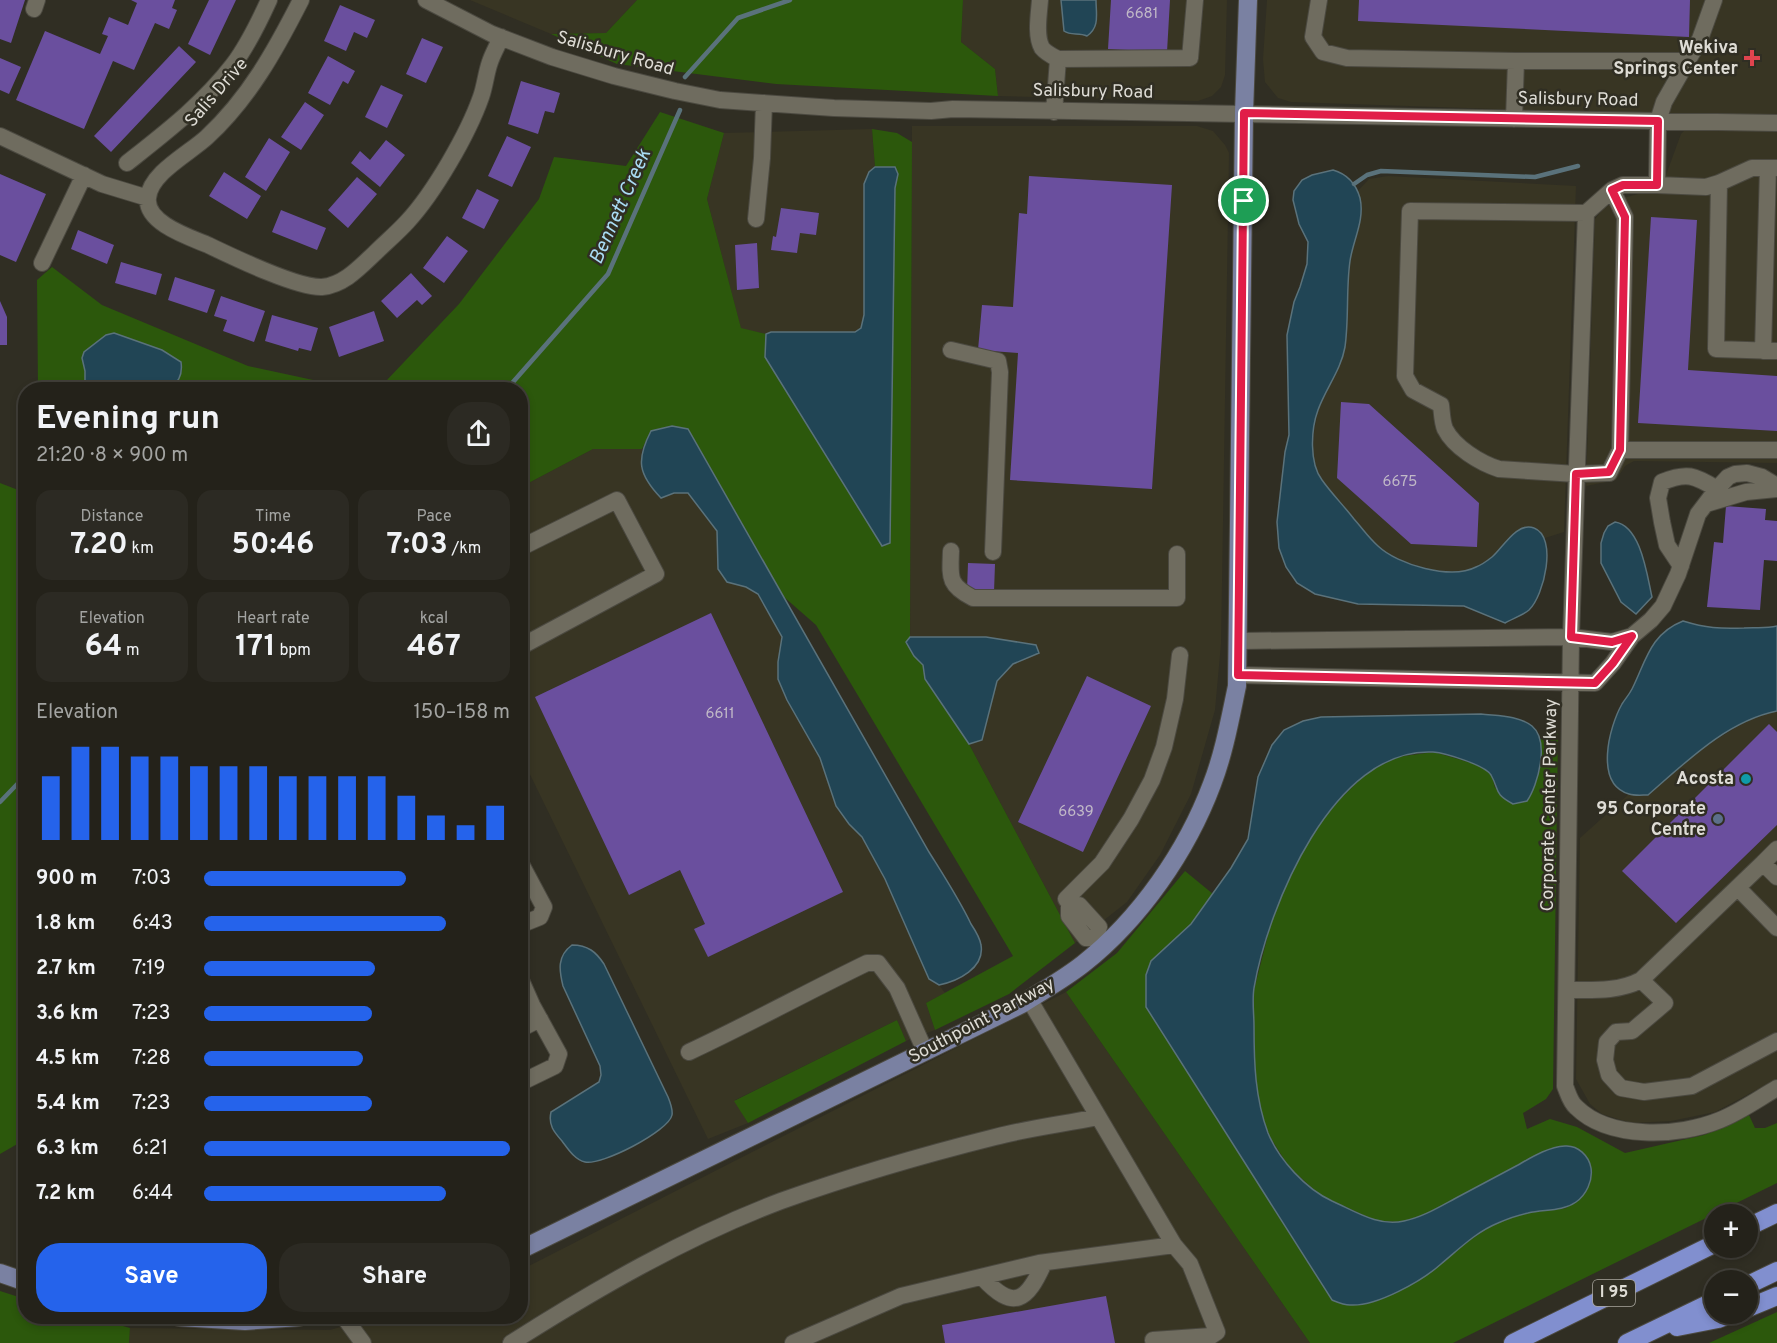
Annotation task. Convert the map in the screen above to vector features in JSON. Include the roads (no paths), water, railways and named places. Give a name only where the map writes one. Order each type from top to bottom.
[{"type":"highway","points":[[1758,1222],[1777,1213]]},
{"type":"highway","name":"I 95","points":[[1514,1343],[1704,1249]]},
{"type":"highway","points":[[1758,1280],[1777,1271]]},
{"type":"highway","points":[[1758,1304],[1777,1296]]},
{"type":"highway","points":[[1627,1343],[1704,1306]]},
{"type":"highway","points":[[1652,1332],[1704,1322]]},
{"type":"main road","name":"Southpoint Parkway","points":[[528,1246],[1029,999],[1083,964],[1100,942],[1154,890],[1189,835],[1218,768],[1238,675],[1244,113],[1248,0]]},
{"type":"main road","points":[[0,1273],[18,1279]]},
{"type":"street","name":"Salisbury Road","points":[[426,0],[501,37],[552,57],[614,76],[720,100],[845,108],[1777,123]]},
{"type":"street","points":[[1040,0],[1041,46],[1047,53],[1058,59],[1191,58],[1195,0]]},
{"type":"street","points":[[1319,0],[1313,37],[1323,52],[1347,58],[1688,61]]},
{"type":"street","points":[[1657,185],[1658,121],[1664,102],[1700,39],[1714,0]]},
{"type":"street","points":[[127,163],[195,107],[227,72],[256,29],[269,1],[298,6]]},
{"type":"street","name":"Salis Drive","points":[[148,198],[151,186],[160,174],[205,139],[250,90],[274,54],[298,6]]},
{"type":"street","points":[[0,136],[102,184],[148,198],[149,207],[160,222],[209,246],[304,286],[321,287],[344,280],[409,220],[443,171],[468,128],[482,96],[490,63],[501,37]]},
{"type":"street","points":[[1054,112],[1058,59]]},
{"type":"street","points":[[1514,119],[1516,61]]},
{"type":"street","points":[[227,72],[250,90]]},
{"type":"street","points":[[756,219],[764,103]]},
{"type":"street","points":[[164,134],[182,157]]},
{"type":"street","points":[[1612,190],[1625,217],[1620,450],[1609,472],[1576,474],[1499,469],[1488,466],[1453,441],[1444,427],[1442,405],[1413,390],[1405,376],[1410,211],[1586,213],[1612,190],[1623,185],[1706,187],[1752,168],[1773,168],[1770,351],[1716,349],[1719,183]]},
{"type":"street","points":[[42,263],[84,175]]},
{"type":"street","name":"Corporate Center Parkway","points":[[1586,213],[1571,637],[1565,1086],[1573,1105],[1592,1120],[1626,1130],[1644,1132],[1684,1130],[1720,1120],[1777,1088]]},
{"type":"street","points":[[951,350],[998,361],[1000,372],[993,552]]},
{"type":"street","points":[[1620,450],[1777,450]]},
{"type":"street","points":[[1238,675],[1595,683],[1632,636],[1663,606],[1681,566],[1698,514],[1716,489],[1728,477],[1747,473],[1762,477],[1777,488]]},
{"type":"street","points":[[1735,474],[1736,495]]},
{"type":"street","points":[[1681,566],[1667,545],[1658,498],[1662,482],[1680,475],[1697,478],[1716,489]]},
{"type":"street","points":[[1706,504],[1736,495],[1777,488]]},
{"type":"street","points":[[528,544],[617,501],[656,573],[528,644]]},
{"type":"street","points":[[951,551],[950,579],[958,590],[973,598],[1177,598],[1177,554]]},
{"type":"street","points":[[1239,641],[1571,637],[1612,642],[1632,636]]},
{"type":"street","points":[[1100,942],[1099,927],[1078,905],[1069,903],[1066,898],[1102,863],[1131,819],[1152,780],[1164,747],[1175,699],[1180,655]]},
{"type":"street","points":[[1567,990],[1614,989],[1629,986],[1641,980],[1777,849]]},
{"type":"street","points":[[1763,862],[1777,877]]},
{"type":"street","points":[[528,877],[544,907],[540,917],[528,922]]},
{"type":"street","points":[[1738,888],[1777,928]]},
{"type":"street","points":[[689,1052],[867,963],[878,963],[897,988],[925,1051]]},
{"type":"street","points":[[1641,980],[1665,1004],[1632,1031],[1616,1032],[1607,1042],[1605,1060],[1609,1076],[1621,1088],[1644,1092],[1692,1086],[1777,1041]]},
{"type":"street","points":[[528,994],[559,1054],[555,1066],[528,1079]]},
{"type":"street","points":[[1029,999],[1174,1245],[1190,1264],[1217,1332],[1211,1336],[1153,1340]]},
{"type":"street","points":[[528,1025],[540,1019]]},
{"type":"street","points":[[511,1343],[574,1302],[697,1238],[780,1202],[859,1175],[997,1136],[1098,1117]]},
{"type":"street","points":[[793,1343],[901,1296],[1044,1263],[1174,1245]]},
{"type":"street","points":[[982,1277],[994,1291],[1003,1297],[1012,1298],[1028,1292],[1034,1285],[1044,1263]]},
{"type":"street","points":[[349,1324],[363,1343]]},
{"type":"water","points":[[1061,0],[1096,0],[1096,24],[1087,36],[1064,31]]},
{"type":"water","points":[[875,167],[895,167],[898,174],[895,188],[890,543],[882,546],[765,357],[766,334],[771,332],[855,332],[861,328],[864,315],[864,184],[869,172]]},
{"type":"water","points":[[1333,170],[1347,177],[1356,188],[1360,198],[1361,214],[1350,261],[1345,347],[1340,363],[1321,402],[1314,427],[1312,446],[1318,473],[1378,546],[1398,559],[1425,568],[1439,571],[1465,571],[1490,558],[1522,528],[1534,528],[1541,534],[1545,543],[1547,554],[1544,580],[1535,603],[1529,610],[1505,623],[1464,606],[1358,604],[1315,594],[1297,583],[1286,567],[1279,548],[1277,522],[1289,435],[1287,335],[1294,302],[1307,264],[1308,242],[1299,224],[1293,200],[1294,191],[1302,180]]},
{"type":"water","points":[[114,333],[162,350],[181,362],[177,382],[85,382],[82,358],[84,352],[106,335]]},
{"type":"water","points":[[672,426],[688,429],[977,934],[981,945],[979,960],[962,977],[939,985],[929,979],[885,879],[862,837],[836,806],[820,758],[787,700],[778,679],[782,637],[758,594],[746,587],[727,582],[718,569],[717,531],[688,493],[674,493],[661,498],[644,474],[643,450],[651,431]]},
{"type":"water","points":[[1615,522],[1624,525],[1637,542],[1648,577],[1652,597],[1636,614],[1621,602],[1601,563],[1601,543],[1604,533],[1608,526]]},
{"type":"water","points":[[1683,621],[1720,628],[1777,626],[1777,711],[1759,716],[1724,733],[1648,795],[1629,794],[1618,788],[1611,779],[1608,767],[1609,740],[1613,726],[1650,649],[1663,633]]},
{"type":"water","points":[[910,637],[986,637],[1036,645],[1039,653],[1013,664],[997,681],[982,740],[969,744],[925,679],[923,665],[914,656],[906,642]]},
{"type":"water","points":[[1481,714],[1526,722],[1537,733],[1541,752],[1540,763],[1535,785],[1527,801],[1513,804],[1500,794],[1487,771],[1464,760],[1433,752],[1397,757],[1365,775],[1336,803],[1311,838],[1290,876],[1274,916],[1254,988],[1255,1067],[1260,1107],[1273,1143],[1294,1173],[1322,1196],[1358,1213],[1385,1222],[1404,1221],[1418,1217],[1546,1150],[1559,1147],[1570,1146],[1582,1152],[1590,1164],[1591,1178],[1583,1196],[1571,1205],[1524,1214],[1498,1223],[1475,1236],[1433,1271],[1398,1292],[1361,1305],[1345,1304],[1332,1300],[1146,1007],[1146,975],[1151,961],[1191,924],[1231,868],[1248,839],[1258,777],[1272,745],[1284,730],[1303,721],[1321,717]]},
{"type":"water","points":[[572,945],[583,946],[591,950],[604,964],[668,1097],[672,1110],[668,1122],[647,1138],[619,1153],[593,1162],[581,1161],[575,1157],[554,1131],[550,1121],[551,1112],[599,1082],[601,1075],[600,1066],[563,986],[560,964],[567,949]]},
{"type":"waterway","name":"Bennett Creek","points":[[685,77],[738,18],[790,0]]},
{"type":"waterway","name":"Bennett Creek","points":[[513,382],[608,274],[680,110]]},
{"type":"waterway","points":[[1354,184],[1367,175],[1381,171],[1535,177],[1578,166]]},
{"type":"waterway","name":"Bennett Creek","points":[[0,802],[18,783]]},
{"type":"place","name":"Wekiva Springs Center","points":[[1752,58]]},
{"type":"place","name":"Acosta","points":[[1746,779]]},
{"type":"place","name":"95 Corporate Centre","points":[[1718,819]]}]
